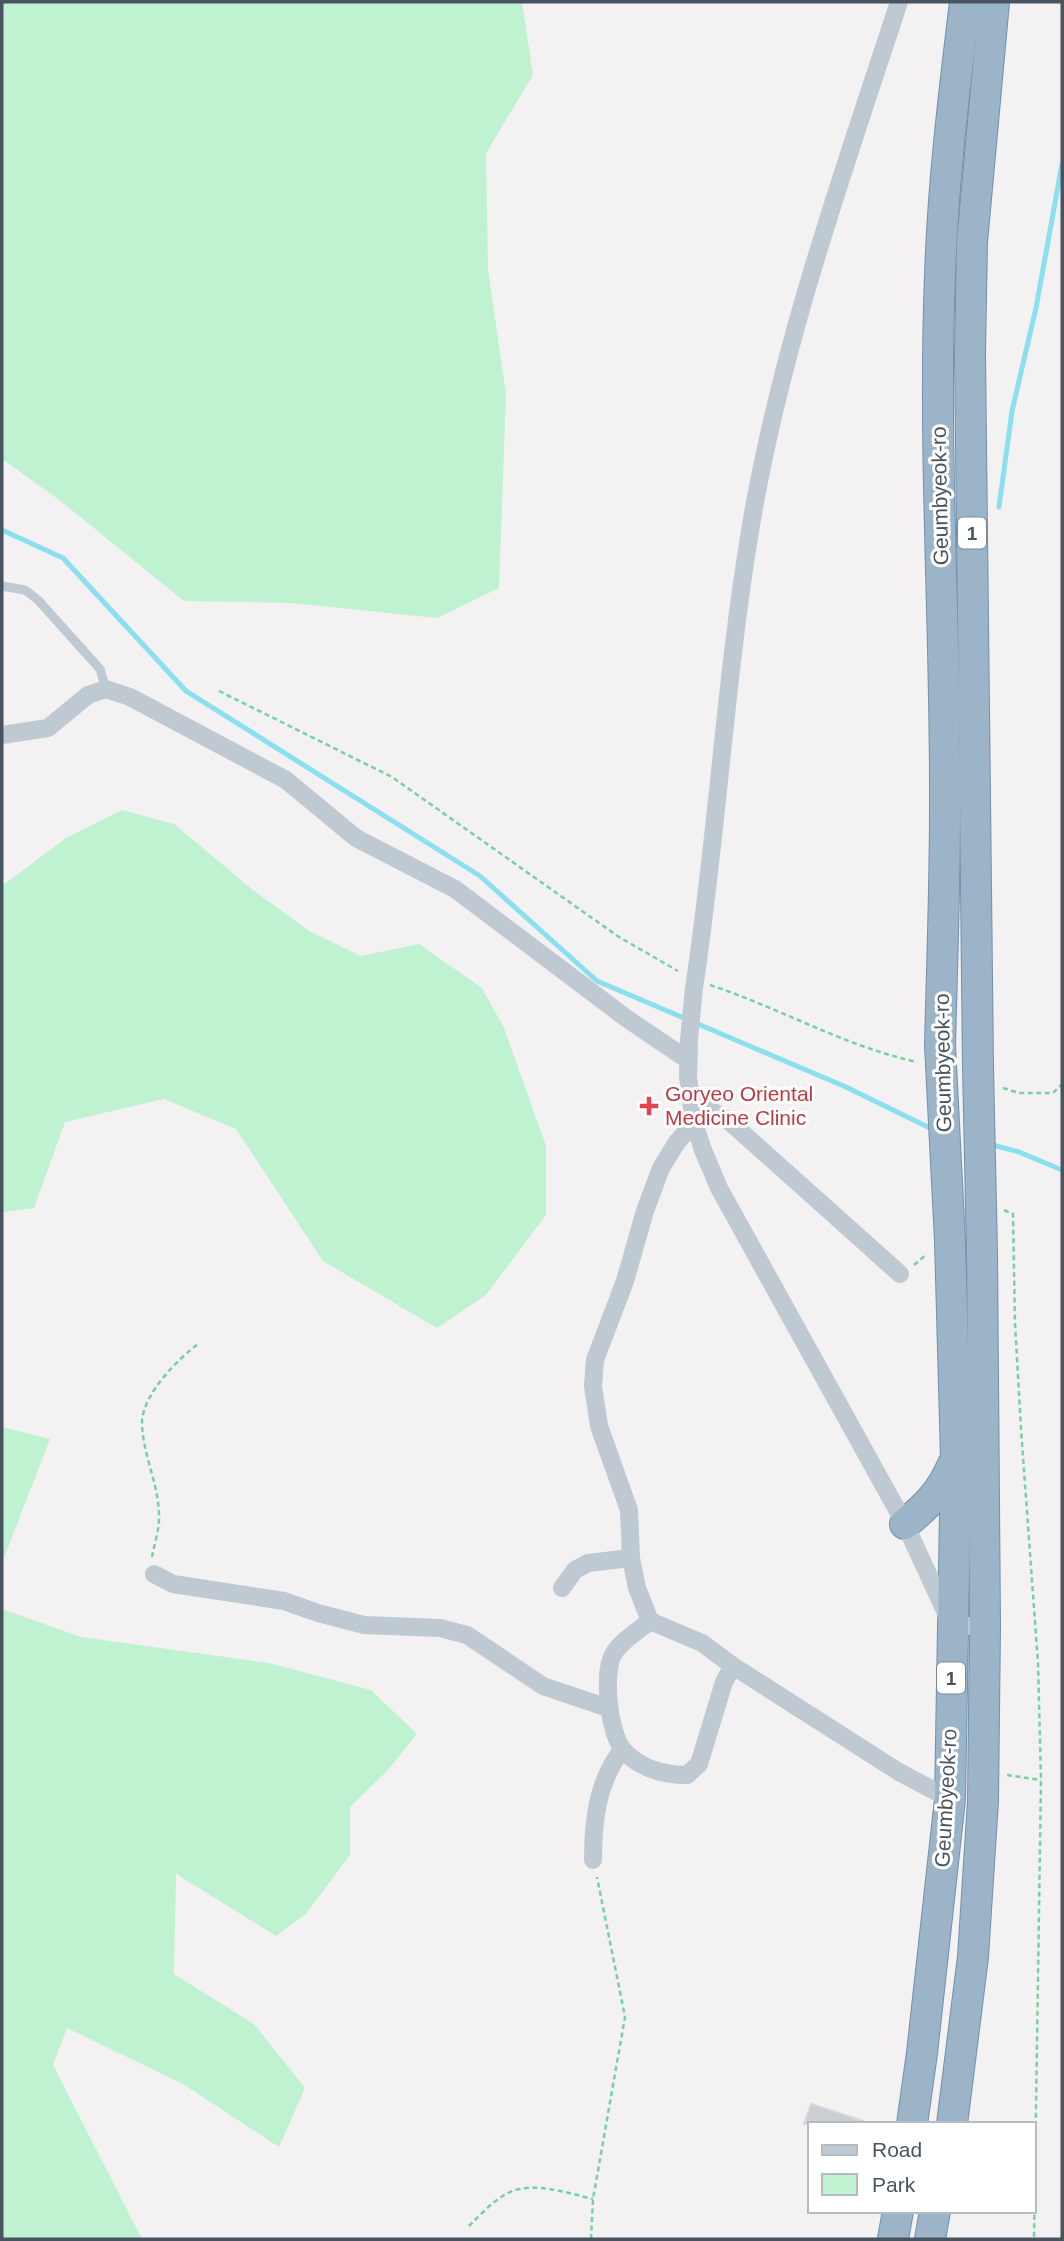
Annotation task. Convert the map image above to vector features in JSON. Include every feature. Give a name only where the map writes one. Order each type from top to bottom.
[{"type":"highway","name":"Geumbyeok-ro","points":[[912,2122],[950,1799],[956,1457],[939,1247],[932,1054],[945,809],[937,453],[940,275],[947,140],[965,2]]},
{"type":"highway","name":"Geumbyeok-ro","points":[[952,2122],[973,1957],[983,1801],[985,1626],[982,1253],[986,1076],[970,353],[972,229],[993,2]]},
{"type":"highway","points":[[905,1524],[926,1507],[944,1485],[956,1457]]},
{"type":"highway","points":[[893,2239],[898,2213]]},
{"type":"highway","points":[[906,2239],[908,2213]]},
{"type":"highway","points":[[930,2239],[935,2213]]},
{"type":"street","points":[[900,2],[810,274],[777,399],[750,531],[688,1059],[693,1114],[719,1188],[905,1524],[952,1626],[985,1626]]},
{"type":"street","points":[[2,735],[48,728],[88,695],[106,689],[130,697],[286,780],[356,838],[455,889],[626,1018],[688,1059]]},
{"type":"street","points":[[693,1114],[712,1111],[729,1121],[900,1273]]},
{"type":"street","points":[[693,1114],[661,1168],[645,1211],[625,1281],[595,1360],[593,1386],[599,1426],[629,1510],[631,1558],[637,1588],[650,1621],[702,1643],[733,1666],[899,1772],[950,1799]]},
{"type":"street","points":[[562,1588],[575,1570],[588,1563],[631,1558]]},
{"type":"street","points":[[154,1574],[173,1584],[284,1601],[364,1625],[440,1628],[467,1635],[543,1686],[608,1708]]},
{"type":"street","points":[[650,1621],[612,1655],[608,1683],[608,1708],[622,1750],[642,1765],[667,1775],[687,1775],[699,1764],[724,1682],[733,1666]]},
{"type":"street","points":[[593,1860],[593,1826],[602,1785],[622,1750]]},
{"type":"lane","points":[[2,586],[25,590],[38,600],[100,669],[106,689]]},
{"type":"path","points":[[219,691],[391,777],[619,937],[695,984],[885,1055],[932,1054]]},
{"type":"path","points":[[986,1076],[1019,1093],[1053,1093],[1062,1084]]},
{"type":"path","points":[[1003,1210],[1013,1214],[1015,1233],[1017,1363],[1038,1663],[1041,1780],[1036,2122]]},
{"type":"path","points":[[900,1273],[939,1247]]},
{"type":"path","points":[[154,1574],[152,1557],[159,1519],[154,1476],[142,1421],[148,1399],[181,1358],[198,1344]]},
{"type":"path","points":[[997,1774],[1041,1780]]},
{"type":"path","points":[[591,2239],[593,2199],[625,2017],[593,1860]]},
{"type":"path","points":[[469,2226],[509,2192],[528,2187],[593,2199]]},
{"type":"path","points":[[1034,2213],[1034,2239]]},
{"type":"green space","points":[[2,2],[522,2],[533,75],[486,153],[488,269],[506,394],[499,588],[437,618],[291,603],[184,601],[58,499],[2,459]]},
{"type":"green space","points":[[122,810],[174,824],[253,890],[309,931],[361,956],[419,944],[482,988],[504,1028],[546,1146],[546,1215],[486,1295],[437,1328],[323,1261],[236,1129],[164,1099],[65,1122],[34,1208],[2,1212],[2,886],[66,838]]},
{"type":"green space","points":[[2,1427],[50,1439],[2,1563]]},
{"type":"green space","points":[[2,1609],[81,1637],[269,1663],[371,1690],[417,1734],[387,1771],[350,1807],[350,1855],[306,1914],[276,1936],[176,1874],[174,1974],[254,2024],[305,2088],[279,2147],[183,2084],[67,2028],[53,2065],[142,2239],[2,2239]]},
{"type":"building","points":[[811,2104],[863,2121],[808,2122],[804,2124]]},
{"type":"waterway","points":[[999,507],[1012,411],[1036,308],[1062,164]]},
{"type":"waterway","points":[[2,530],[63,558],[186,691],[480,876],[597,981],[846,1087],[936,1131]]},
{"type":"waterway","points":[[989,1144],[1019,1152],[1062,1170]]},
{"type":"place","name":"Goryeo Oriental Medicine Clinic","points":[[649,1106]]}]
